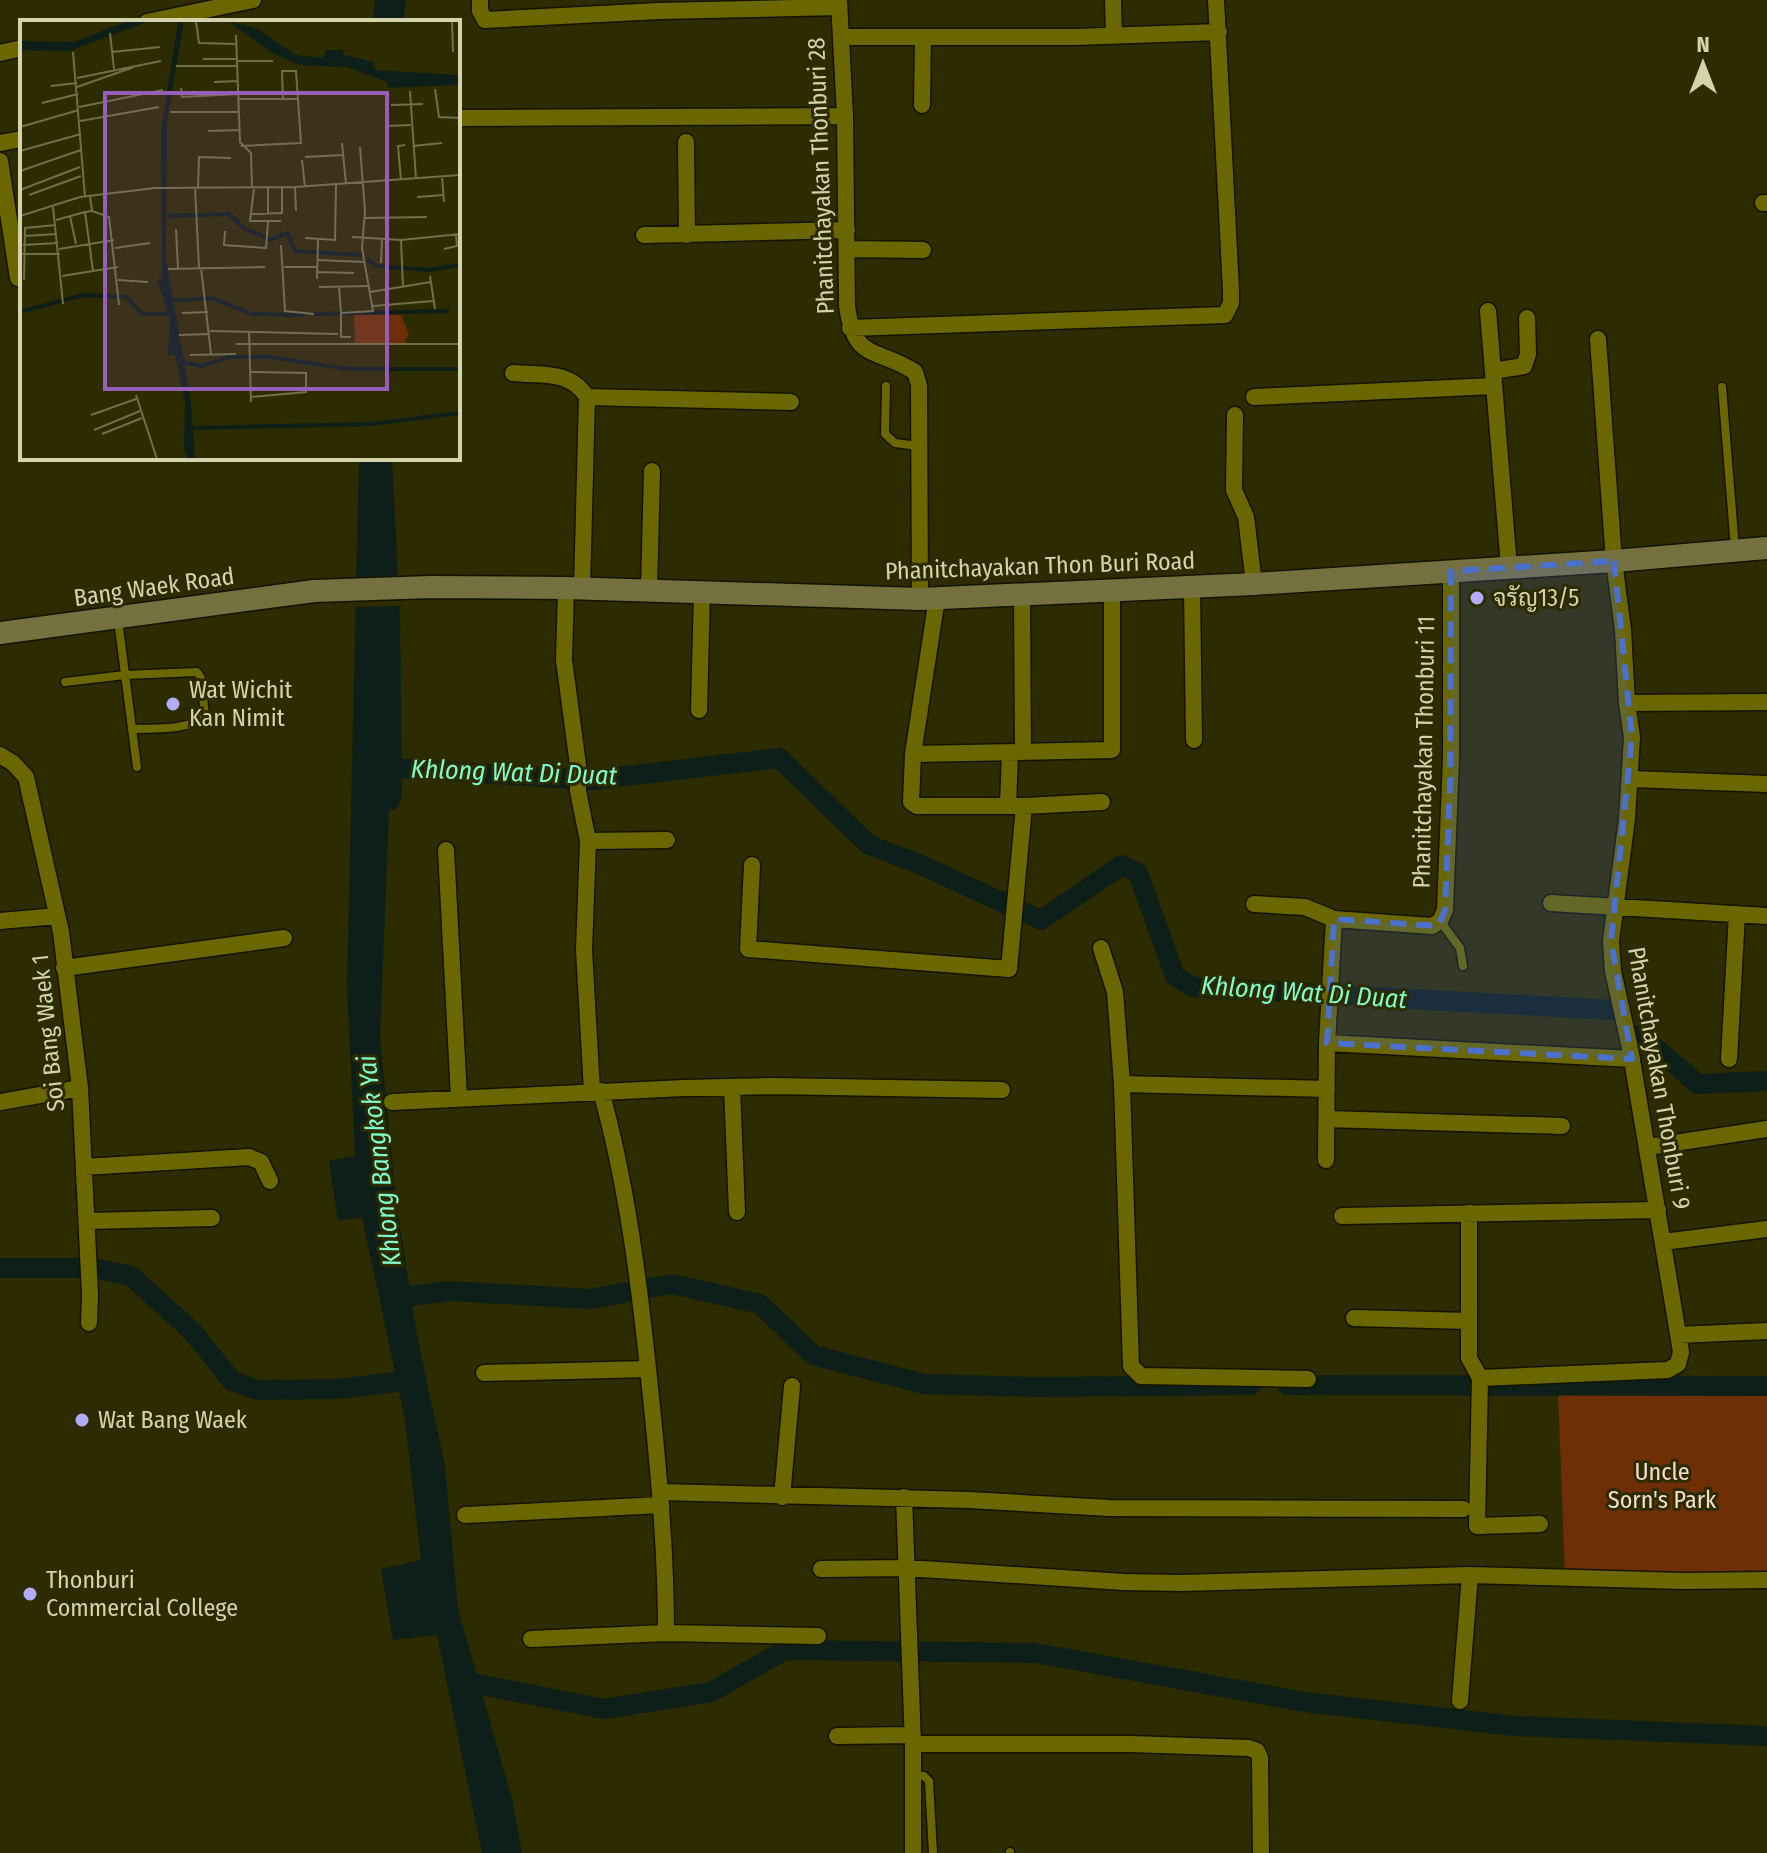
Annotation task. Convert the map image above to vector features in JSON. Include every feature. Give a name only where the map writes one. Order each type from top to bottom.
[{"type":"main road","name":"Phanitchayakan Thon Buri Road","points":[[314,591],[431,587],[574,588],[928,598],[1254,584],[1767,548]]},
{"type":"main road","name":"Bang Waek Road","points":[[0,633],[314,591]]},
{"type":"street","points":[[157,20],[253,0]]},
{"type":"street","points":[[480,0],[480,11],[485,20],[839,3]]},
{"type":"street","points":[[1113,0],[1114,35]]},
{"type":"street","points":[[850,328],[1225,315],[1231,303],[1231,290],[1216,0]]},
{"type":"street","name":"Phanitchayakan Thonburi 28","points":[[839,3],[850,328],[857,343],[870,352],[898,361],[915,372],[919,385],[918,446],[928,598],[911,802],[917,806],[1016,806]]},
{"type":"street","points":[[841,37],[1219,32]]},
{"type":"street","points":[[922,105],[923,37]]},
{"type":"street","points":[[0,53],[20,48]]},
{"type":"street","points":[[460,118],[845,116]]},
{"type":"street","points":[[0,143],[20,139]]},
{"type":"street","points":[[686,142],[687,235]]},
{"type":"street","points":[[0,161],[18,278]]},
{"type":"street","points":[[644,235],[847,230]]},
{"type":"street","points":[[847,249],[923,250]]},
{"type":"street","points":[[1488,311],[1509,567]]},
{"type":"street","points":[[1254,397],[1494,378],[1524,366],[1528,354],[1527,318]]},
{"type":"street","name":"Phanitchayakan Thonburi 9","points":[[1481,1386],[1668,1370],[1678,1364],[1681,1352],[1648,1147],[1613,971],[1611,941],[1631,779],[1632,737],[1614,561],[1598,339]]},
{"type":"street","points":[[513,373],[567,378],[578,383],[587,397],[574,588],[564,660],[578,765],[578,791],[588,841],[584,950],[597,1091],[612,1131],[642,1306],[661,1498],[666,1633]]},
{"type":"street","points":[[587,397],[791,402]]},
{"type":"street","points":[[1235,415],[1234,490],[1246,517],[1254,584]]},
{"type":"street","points":[[649,590],[652,471]]},
{"type":"street","name":"Phanitchayakan Thonburi 11","points":[[1254,904],[1305,907],[1334,919],[1432,926],[1440,921],[1445,910],[1451,757],[1451,571]]},
{"type":"street","points":[[1192,587],[1194,740]]},
{"type":"street","points":[[913,754],[1112,750],[1112,590]]},
{"type":"street","points":[[699,710],[702,592]]},
{"type":"street","points":[[752,865],[748,949],[1009,969],[1015,892],[1022,594]]},
{"type":"street","points":[[1627,703],[1767,702]]},
{"type":"street","name":"Soi Bang Waek 1","points":[[0,755],[26,777],[57,916],[80,1088],[89,1323]]},
{"type":"street","points":[[1631,779],[1767,784]]},
{"type":"street","points":[[1016,806],[1102,802]]},
{"type":"street","points":[[588,841],[667,840]]},
{"type":"street","points":[[446,850],[459,1098]]},
{"type":"street","points":[[1551,903],[1767,916]]},
{"type":"street","points":[[1729,1059],[1737,914]]},
{"type":"street","points":[[0,921],[57,916]]},
{"type":"street","points":[[1326,1160],[1327,1043],[1334,919]]},
{"type":"street","points":[[64,968],[284,938]]},
{"type":"street","points":[[1101,948],[1115,992],[1122,1084],[1131,1366],[1141,1376],[1308,1379]]},
{"type":"street","points":[[1327,1043],[1632,1059]]},
{"type":"street","points":[[1122,1084],[1327,1089]]},
{"type":"street","points":[[732,1087],[737,1212]]},
{"type":"street","points":[[392,1102],[732,1087],[1002,1090]]},
{"type":"street","points":[[0,1102],[80,1088]]},
{"type":"street","points":[[1327,1119],[1562,1126]]},
{"type":"street","points":[[1648,1147],[1767,1129]]},
{"type":"street","points":[[84,1167],[249,1157],[261,1162],[270,1181]]},
{"type":"street","points":[[1342,1216],[1658,1210]]},
{"type":"street","points":[[1469,1213],[1469,1358],[1481,1386],[1477,1526],[1540,1524]]},
{"type":"street","points":[[87,1221],[212,1218]]},
{"type":"street","points":[[1663,1242],[1767,1229]]},
{"type":"street","points":[[1354,1318],[1469,1321]]},
{"type":"street","points":[[1678,1335],[1767,1331]]},
{"type":"street","points":[[484,1373],[648,1369]]},
{"type":"street","points":[[782,1497],[792,1386]]},
{"type":"street","points":[[465,1515],[661,1498],[782,1497],[904,1497],[1109,1508],[1463,1509]]},
{"type":"street","points":[[904,1497],[913,1853]]},
{"type":"street","points":[[821,1569],[906,1568],[1181,1583],[1470,1575],[1767,1580]]},
{"type":"street","points":[[1460,1701],[1470,1575]]},
{"type":"street","points":[[531,1639],[666,1633],[818,1636]]},
{"type":"street","points":[[837,1736],[1249,1748],[1257,1751],[1260,1758],[1261,1853]]},
{"type":"lane","points":[[886,386],[885,434],[895,443],[918,446]]},
{"type":"lane","points":[[1722,387],[1735,550]]},
{"type":"lane","points":[[118,619],[137,767]]},
{"type":"lane","points":[[65,682],[125,675],[197,672],[201,678],[205,716],[198,722],[183,725],[132,729]]},
{"type":"lane","points":[[1440,921],[1458,944],[1463,966]]},
{"type":"lane","points":[[912,1775],[924,1776],[929,1781],[933,1853]]},
{"type":"highlighted area","points":[[1614,561],[1632,737],[1611,941],[1632,1059],[1327,1043],[1334,919],[1438,926],[1445,910],[1450,785],[1451,571]]},
{"type":"green space","name":"Uncle Sorn's Park","points":[[1558,1391],[1767,1391],[1767,1578],[1565,1576]]},
{"type":"water","points":[[375,0],[406,0],[403,20],[373,20]]},
{"type":"water","name":"Khlong Bangkok Yai","points":[[359,460],[392,460],[400,617],[402,797],[396,810],[389,809],[380,1038],[396,1201],[417,1336],[445,1466],[458,1609],[512,1799],[522,1853],[482,1853],[437,1635],[393,1640],[381,1569],[421,1560],[405,1419],[362,1217],[338,1221],[329,1161],[355,1156],[347,985]]},
{"type":"pier","points":[[402,576],[403,606],[352,607],[353,577]]},
{"type":"waterway","name":"Khlong Wat Di Duat","points":[[376,767],[592,780],[779,758],[869,845],[919,864],[1041,920],[1122,865],[1138,873],[1175,976],[1193,987],[1613,1010]]},
{"type":"waterway","name":"Khlong Wat Di Duat","points":[[1640,1035],[1698,1084],[1767,1081]]},
{"type":"waterway","points":[[0,1268],[93,1268],[131,1276],[192,1331],[232,1381],[258,1390],[338,1389],[412,1380]]},
{"type":"waterway","points":[[396,1298],[449,1291],[590,1299],[672,1284],[760,1304],[813,1355],[924,1384],[1036,1387],[1251,1385]]},
{"type":"waterway","points":[[1287,1385],[1767,1386]]},
{"type":"waterway","points":[[457,1680],[604,1709],[711,1692],[785,1650],[1036,1653],[1305,1702],[1515,1726],[1767,1736]]},
{"type":"place","name":"จรัญ13/5","points":[[1477,598]]},
{"type":"place","name":"Wat Wichit Kan Nimit","points":[[173,704]]},
{"type":"place","name":"Wat Bang Waek","points":[[82,1420]]},
{"type":"place","name":"Thonburi Commercial College","points":[[30,1594]]}]
